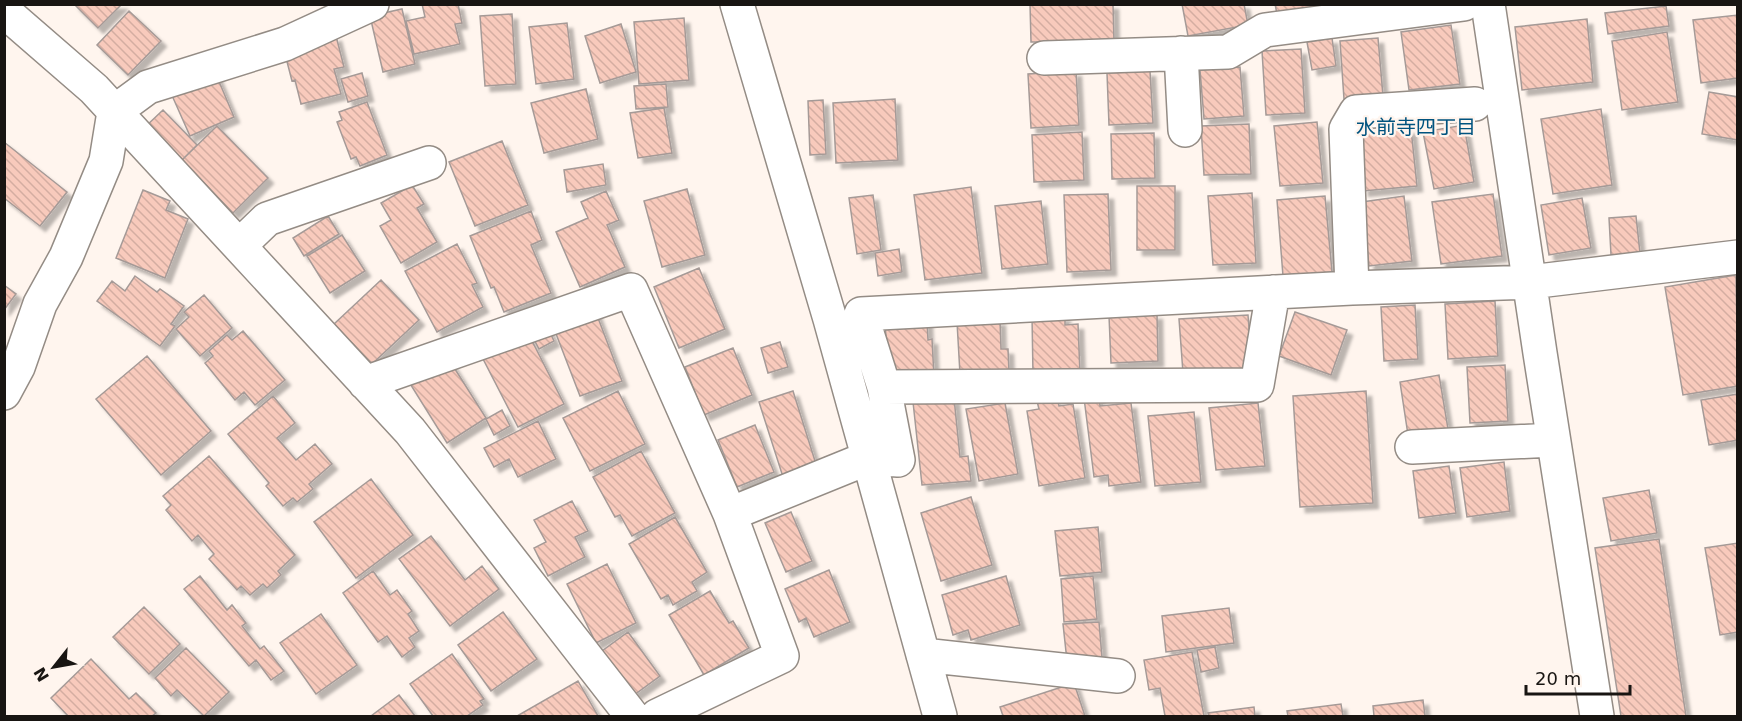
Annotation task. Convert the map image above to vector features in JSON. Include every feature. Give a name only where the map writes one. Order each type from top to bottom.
[{"type":"street","points":[[9,371],[40,303],[66,257],[106,161],[114,112],[148,87],[285,44],[372,4]]},
{"type":"street","points":[[737,4],[830,319],[939,717]]},
{"type":"street","points":[[1044,58],[1228,52],[1264,30],[1464,4]]},
{"type":"street","points":[[1488,4],[1553,440],[1598,717]]},
{"type":"street","points":[[4,11],[94,89],[410,431],[632,717]]},
{"type":"street","points":[[1180,53],[1185,130]]},
{"type":"street","points":[[1352,288],[1346,129],[1356,112],[1475,104]]},
{"type":"street","points":[[239,246],[267,219],[429,163]]},
{"type":"street","points":[[730,514],[868,458],[898,460],[884,387],[861,314],[1352,288],[1530,282],[1737,257]]},
{"type":"street","points":[[365,383],[631,290],[730,514],[782,657],[657,717]]},
{"type":"street","points":[[884,387],[1257,385],[1273,292]]},
{"type":"street","points":[[1412,447],[1553,440]]},
{"type":"street","points":[[923,655],[1118,676]]},
{"type":"building","points":[[74,4],[122,4],[98,28]]},
{"type":"building","points":[[422,4],[458,4],[462,23],[455,24],[460,44],[414,54],[406,21],[425,17]]},
{"type":"building","points":[[1030,4],[1113,4],[1114,42],[1031,42]]},
{"type":"building","points":[[1182,4],[1244,4],[1248,25],[1188,36]]},
{"type":"building","points":[[1275,4],[1337,4],[1278,19]]},
{"type":"building","points":[[1666,6],[1669,26],[1608,34],[1605,13]]},
{"type":"building","points":[[402,9],[415,64],[383,72],[370,16]]},
{"type":"building","points":[[129,11],[161,41],[128,75],[97,45]]},
{"type":"building","points":[[512,14],[516,84],[485,86],[480,16]]},
{"type":"building","points":[[1738,15],[1738,78],[1701,83],[1693,20]]},
{"type":"building","points":[[684,18],[689,80],[639,84],[634,22]]},
{"type":"building","points":[[1587,19],[1593,82],[1522,90],[1515,27]]},
{"type":"building","points":[[567,23],[574,79],[536,84],[529,27]]},
{"type":"building","points":[[621,24],[636,72],[600,83],[585,36]]},
{"type":"building","points":[[1451,25],[1460,84],[1409,90],[1401,32]]},
{"type":"building","points":[[1667,32],[1678,102],[1622,110],[1612,41]]},
{"type":"building","points":[[336,36],[344,67],[334,69],[341,94],[301,104],[284,50]]},
{"type":"building","points":[[1332,38],[1336,66],[1312,70],[1307,42]]},
{"type":"building","points":[[1378,38],[1383,96],[1344,99],[1340,41]]},
{"type":"building","points":[[1301,49],[1305,113],[1266,115],[1262,51]]},
{"type":"building","points":[[1240,67],[1244,116],[1204,119],[1200,70]]},
{"type":"building","points":[[1076,71],[1079,125],[1031,128],[1028,74]]},
{"type":"building","points":[[1150,71],[1153,123],[1109,125],[1107,73]]},
{"type":"building","points":[[215,72],[234,117],[190,136],[170,91]]},
{"type":"building","points":[[362,73],[368,96],[348,102],[341,79]]},
{"type":"building","points":[[666,84],[668,107],[636,109],[634,86]]},
{"type":"building","points":[[586,89],[598,139],[544,153],[531,103]]},
{"type":"building","points":[[1709,92],[1738,97],[1738,140],[1702,134]]},
{"type":"building","points":[[895,99],[898,160],[836,163],[833,103]]},
{"type":"building","points":[[823,100],[826,154],[810,155],[808,101]]},
{"type":"building","points":[[367,102],[387,155],[360,166],[356,157],[351,159],[337,122],[342,120],[339,112]]},
{"type":"building","points":[[664,108],[672,153],[638,158],[630,113]]},
{"type":"building","points":[[1601,109],[1612,185],[1553,194],[1541,119]]},
{"type":"building","points":[[163,110],[197,145],[179,163],[145,127]]},
{"type":"building","points":[[1317,122],[1323,183],[1280,186],[1274,126]]},
{"type":"building","points":[[1249,124],[1251,174],[1204,175],[1201,126]]},
{"type":"building","points":[[1464,125],[1474,182],[1434,189],[1423,132]]},
{"type":"building","points":[[217,126],[268,178],[233,213],[182,160]]},
{"type":"building","points":[[1411,129],[1417,186],[1363,191],[1358,133]]},
{"type":"building","points":[[1082,132],[1084,180],[1034,182],[1032,135]]},
{"type":"building","points":[[1154,133],[1155,178],[1112,179],[1111,134]]},
{"type":"building","points":[[502,141],[528,205],[475,226],[449,162]]},
{"type":"building","points":[[4,142],[67,192],[40,226],[4,198]]},
{"type":"building","points":[[603,164],[606,185],[567,192],[564,170]]},
{"type":"building","points":[[412,185],[424,204],[417,208],[437,242],[401,263],[380,226],[391,220],[381,203]]},
{"type":"building","points":[[1137,186],[1175,186],[1175,250],[1137,250]]},
{"type":"building","points":[[971,187],[982,273],[925,280],[914,195]]},
{"type":"building","points":[[687,189],[705,255],[662,267],[644,201]]},
{"type":"building","points":[[143,190],[170,201],[166,210],[188,219],[165,278],[116,258]]},
{"type":"building","points":[[606,191],[619,220],[607,225],[625,267],[580,287],[556,232],[588,218],[581,202]]},
{"type":"building","points":[[1252,193],[1256,263],[1213,265],[1208,196]]},
{"type":"building","points":[[1108,194],[1111,270],[1067,272],[1064,195]]},
{"type":"building","points":[[1493,194],[1502,256],[1441,264],[1432,202]]},
{"type":"building","points":[[873,195],[881,250],[857,254],[849,198]]},
{"type":"building","points":[[1325,196],[1332,272],[1283,276],[1277,200]]},
{"type":"building","points":[[1404,196],[1412,261],[1369,266],[1362,202]]},
{"type":"building","points":[[1582,198],[1591,248],[1549,255],[1541,205]]},
{"type":"building","points":[[1041,201],[1048,264],[1002,269],[995,206]]},
{"type":"building","points":[[531,211],[542,240],[531,245],[551,293],[504,312],[494,287],[491,288],[470,236]]},
{"type":"building","points":[[328,216],[339,234],[304,256],[293,238]]},
{"type":"building","points":[[1636,216],[1640,253],[1611,255],[1609,218]]},
{"type":"building","points":[[342,235],[365,271],[330,293],[307,256]]},
{"type":"building","points":[[457,244],[477,283],[472,285],[483,307],[437,332],[405,271]]},
{"type":"building","points":[[899,249],[902,272],[878,276],[875,253]]},
{"type":"building","points":[[699,268],[725,329],[679,348],[654,287]]},
{"type":"building","points":[[1736,275],[1738,386],[1683,395],[1665,287]]},
{"type":"building","points":[[135,276],[157,292],[160,289],[184,306],[171,324],[175,326],[160,346],[97,301],[112,281],[125,291]]},
{"type":"building","points":[[381,280],[419,320],[372,364],[334,324]]},
{"type":"building","points":[[4,285],[16,294],[4,310]]},
{"type":"building","points":[[204,295],[232,328],[200,356],[176,329],[189,317],[184,312]]},
{"type":"building","points":[[1495,301],[1498,356],[1448,359],[1445,304]]},
{"type":"building","points":[[1415,305],[1418,359],[1384,361],[1381,307]]},
{"type":"building","points":[[595,310],[622,381],[580,396],[553,326]]},
{"type":"building","points":[[1295,312],[1347,330],[1331,375],[1279,356]]},
{"type":"building","points":[[1157,314],[1158,361],[1111,363],[1109,316]]},
{"type":"building","points":[[1248,315],[1252,368],[1183,373],[1179,319]]},
{"type":"building","points":[[1032,316],[1065,316],[1065,325],[1078,324],[1080,374],[1033,375]]},
{"type":"building","points":[[544,320],[554,341],[539,349],[528,328]]},
{"type":"building","points":[[1000,320],[1001,349],[1008,349],[1009,372],[960,374],[957,322]]},
{"type":"building","points":[[927,321],[928,340],[932,339],[934,377],[893,379],[888,369],[885,322]]},
{"type":"building","points":[[526,329],[564,404],[518,427],[480,353]]},
{"type":"building","points":[[243,331],[285,380],[255,405],[244,392],[235,400],[205,363],[213,356],[209,351],[227,335],[232,340]]},
{"type":"building","points":[[780,342],[788,367],[768,373],[761,348]]},
{"type":"building","points":[[733,348],[752,395],[704,415],[685,367]]},
{"type":"building","points":[[147,356],[211,431],[161,475],[96,399]]},
{"type":"building","points":[[448,358],[486,418],[447,443],[409,382]]},
{"type":"building","points":[[1505,365],[1508,421],[1470,423],[1467,367]]},
{"type":"building","points":[[1439,375],[1448,429],[1408,435],[1400,382]]},
{"type":"building","points":[[618,391],[645,444],[590,471],[563,418]]},
{"type":"building","points":[[793,391],[815,461],[783,477],[759,402]]},
{"type":"building","points":[[1366,391],[1373,503],[1300,507],[1293,396]]},
{"type":"building","points":[[1738,394],[1738,440],[1709,445],[1701,400]]},
{"type":"building","points":[[273,396],[295,423],[277,438],[296,460],[315,444],[332,464],[309,484],[313,489],[297,502],[293,498],[283,506],[266,486],[269,483],[228,434]]},
{"type":"building","points":[[1099,396],[1100,406],[1131,403],[1141,482],[1109,486],[1108,475],[1094,477],[1084,398]]},
{"type":"building","points":[[954,398],[960,457],[968,456],[971,481],[922,485],[913,402]]},
{"type":"building","points":[[1057,398],[1059,406],[1073,404],[1085,478],[1039,486],[1027,411],[1039,409],[1037,401]]},
{"type":"building","points":[[1005,403],[1018,474],[979,481],[966,409]]},
{"type":"building","points":[[1258,403],[1265,466],[1216,470],[1209,408]]},
{"type":"building","points":[[502,410],[510,426],[494,435],[486,419]]},
{"type":"building","points":[[1194,412],[1201,482],[1155,486],[1148,416]]},
{"type":"building","points":[[538,421],[556,459],[518,477],[509,459],[494,467],[484,448]]},
{"type":"building","points":[[755,425],[774,472],[737,487],[718,440]]},
{"type":"building","points":[[641,451],[675,513],[632,536],[620,515],[615,517],[593,477]]},
{"type":"building","points":[[209,456],[295,555],[278,571],[281,575],[267,588],[263,584],[250,595],[241,586],[237,590],[209,559],[214,554],[198,535],[192,541],[166,510],[171,505],[163,496]]},
{"type":"building","points":[[1504,462],[1510,511],[1467,517],[1460,468]]},
{"type":"building","points":[[1449,466],[1456,513],[1419,518],[1413,471]]},
{"type":"building","points":[[371,479],[413,535],[356,578],[314,522]]},
{"type":"building","points":[[1649,490],[1657,533],[1611,541],[1603,498]]},
{"type":"building","points":[[971,497],[992,565],[941,581],[921,513]]},
{"type":"building","points":[[572,501],[588,531],[575,537],[585,557],[548,576],[534,548],[546,542],[534,520]]},
{"type":"building","points":[[791,512],[812,561],[786,572],[765,523]]},
{"type":"building","points":[[675,517],[707,572],[692,582],[697,591],[673,605],[668,595],[661,599],[629,544]]},
{"type":"building","points":[[1098,527],[1102,572],[1060,576],[1055,531]]},
{"type":"building","points":[[431,536],[465,580],[482,566],[499,589],[450,626],[399,559]]},
{"type":"building","points":[[1659,539],[1686,716],[1621,716],[1595,548]]},
{"type":"building","points":[[1738,543],[1738,632],[1720,635],[1705,548]]},
{"type":"building","points":[[607,564],[636,623],[596,643],[567,584]]},
{"type":"building","points":[[829,570],[850,622],[814,637],[806,618],[799,622],[785,589]]},
{"type":"building","points":[[373,571],[390,595],[397,590],[412,611],[408,614],[419,631],[409,638],[415,647],[402,657],[387,636],[378,642],[343,593]]},
{"type":"building","points":[[200,576],[227,610],[232,605],[246,623],[242,626],[260,649],[264,646],[284,671],[271,680],[256,660],[249,666],[184,589]]},
{"type":"building","points":[[1006,576],[1020,625],[971,640],[968,630],[953,635],[942,595]]},
{"type":"building","points":[[1093,576],[1097,619],[1064,622],[1061,579]]},
{"type":"building","points":[[710,591],[729,623],[733,621],[749,648],[704,675],[669,615]]},
{"type":"building","points":[[144,607],[180,644],[149,674],[113,637]]},
{"type":"building","points":[[1229,608],[1234,643],[1166,652],[1162,616]]},
{"type":"building","points":[[503,612],[537,659],[491,691],[458,645]]},
{"type":"building","points":[[321,614],[357,665],[316,694],[280,643]]},
{"type":"building","points":[[1099,622],[1102,658],[1067,661],[1063,624]]},
{"type":"building","points":[[628,632],[660,676],[634,695],[602,651]]},
{"type":"building","points":[[1215,647],[1219,668],[1201,672],[1197,650]]},
{"type":"building","points":[[186,648],[229,692],[204,716],[177,690],[171,696],[155,678]]},
{"type":"building","points":[[1192,652],[1204,716],[1165,716],[1160,688],[1149,690],[1144,660]]},
{"type":"building","points":[[452,654],[484,699],[480,701],[483,705],[467,716],[433,716],[410,684]]},
{"type":"building","points":[[91,659],[129,699],[136,693],[156,713],[152,716],[68,716],[51,698]]},
{"type":"building","points":[[578,681],[598,716],[517,716]]},
{"type":"building","points":[[1074,683],[1085,716],[1003,716],[1000,707]]},
{"type":"building","points":[[399,695],[415,716],[371,716]]},
{"type":"building","points":[[1423,700],[1425,716],[1374,716],[1373,706]]},
{"type":"building","points":[[1341,704],[1343,716],[1288,716],[1287,711]]},
{"type":"building","points":[[1254,707],[1255,716],[1209,716],[1208,713]]},
{"type":"district","name":"水前寺四丁目","points":[[1416,127]]}]
